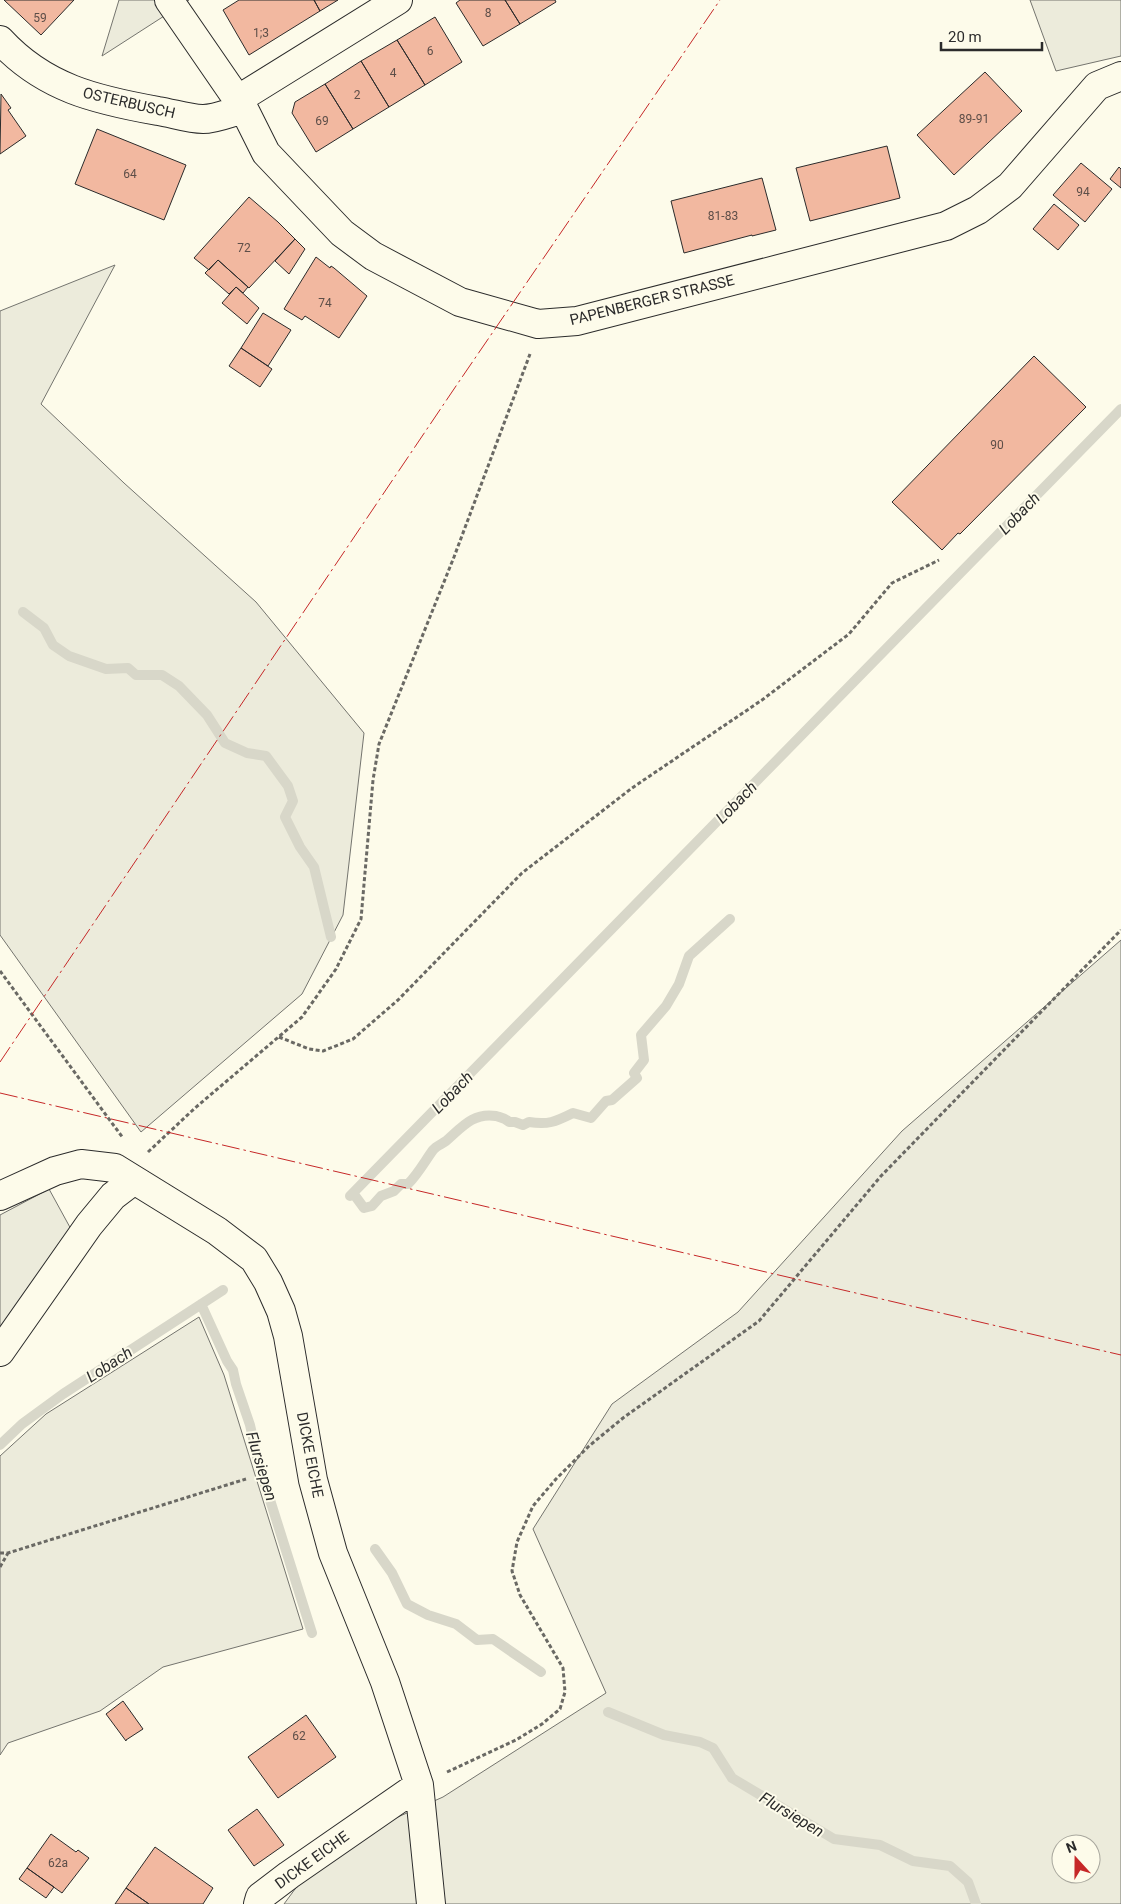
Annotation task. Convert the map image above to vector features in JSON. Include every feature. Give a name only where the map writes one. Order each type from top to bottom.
[{"type":"street","name":"PAPENBERGER STRASSE","points":[[169,0],[240,104],[266,153],[342,233],[380,260],[460,302],[538,324],[578,321],[946,226],[978,210],[1010,186],[1097,86],[1121,76]]},
{"type":"street","name":"OSTERBUSCH","points":[[0,40],[12,54],[45,78],[86,96],[124,105],[204,119],[240,104],[398,0]]},
{"type":"street","name":"DICKE EICHE","points":[[0,1196],[54,1171],[81,1164],[115,1168],[217,1231],[254,1259],[268,1282],[281,1311],[288,1336],[313,1480],[333,1553],[386,1682],[419,1785],[431,1904]]},
{"type":"street","points":[[0,1352],[89,1225],[113,1196],[134,1180]]},
{"type":"street","name":"DICKE EICHE","points":[[258,1904],[260,1897],[289,1875],[419,1785]]},
{"type":"path","points":[[134,1180],[144,1155],[195,1108],[302,1017],[336,969],[361,919],[373,780],[379,744],[454,557],[529,356],[538,324]]},
{"type":"path","points":[[279,1037],[309,1049],[323,1051],[353,1039],[398,1000],[522,873],[632,788],[762,700],[849,634],[892,583],[939,560]]},
{"type":"path","points":[[419,1785],[516,1740],[560,1710],[565,1692],[562,1668],[520,1595],[512,1571],[517,1542],[533,1506],[556,1479],[589,1446],[623,1418],[759,1321],[881,1176],[1121,930]]},
{"type":"path","points":[[0,970],[96,1099],[132,1151],[134,1180]]},
{"type":"path","points":[[0,1553],[8,1553],[246,1479]]},
{"type":"path","points":[[0,1566],[8,1553]]},
{"type":"shaded area","points":[[119,0],[189,0],[102,56]]},
{"type":"shaded area","points":[[1030,0],[1121,0],[1121,56],[1056,71]]},
{"type":"shaded area","points":[[115,265],[41,404],[124,483],[256,602],[364,733],[343,915],[302,994],[141,1132],[0,935],[0,311]]},
{"type":"shaded area","points":[[1121,940],[1121,1904],[284,1904],[298,1885],[382,1824],[443,1797],[606,1693],[533,1529],[612,1404],[738,1312],[902,1131]]},
{"type":"shaded area","points":[[49,1189],[72,1231],[0,1331],[0,1215]]},
{"type":"shaded area","points":[[199,1317],[224,1375],[303,1629],[163,1667],[100,1711],[8,1743],[0,1755],[0,1456],[46,1414]]},
{"type":"building","points":[[4,0],[74,0],[41,35]]},
{"type":"building","points":[[239,0],[314,0],[320,11],[249,55],[223,10]]},
{"type":"building","points":[[314,0],[338,0],[320,11]]},
{"type":"building","points":[[460,0],[505,0],[520,24],[483,46],[456,3]]},
{"type":"building","points":[[505,0],[555,0],[556,2],[520,24]]},
{"type":"building","points":[[435,17],[462,62],[425,85],[397,40]]},
{"type":"building","points":[[397,40],[425,85],[389,107],[361,61]]},
{"type":"building","points":[[361,61],[389,107],[353,129],[325,84]]},
{"type":"building","points":[[985,72],[1022,111],[954,175],[917,135]]},
{"type":"building","points":[[325,84],[353,129],[316,152],[292,113],[295,102]]},
{"type":"building","points":[[1,94],[11,108],[8,110],[26,136],[0,154]]},
{"type":"building","points":[[97,129],[186,165],[164,220],[75,184]]},
{"type":"building","points":[[887,146],[900,198],[810,221],[796,168]]},
{"type":"building","points":[[1081,163],[1112,189],[1085,222],[1053,195]]},
{"type":"building","points":[[1119,167],[1121,169],[1121,188],[1110,179]]},
{"type":"building","points":[[762,178],[776,230],[684,253],[671,201]]},
{"type":"building","points":[[249,197],[295,239],[249,288],[218,260],[209,270],[194,258]]},
{"type":"building","points":[[1054,204],[1079,225],[1058,250],[1033,229]]},
{"type":"building","points":[[295,239],[305,249],[289,274],[275,261]]},
{"type":"building","points":[[316,257],[330,268],[331,266],[334,268],[367,296],[339,338],[305,316],[302,320],[284,309]]},
{"type":"building","points":[[218,260],[248,287],[243,293],[236,287],[229,294],[205,273]]},
{"type":"building","points":[[236,287],[259,308],[247,324],[222,303]]},
{"type":"building","points":[[263,313],[291,330],[268,366],[241,348]]},
{"type":"building","points":[[241,348],[272,369],[260,387],[229,366]]},
{"type":"building","points":[[1034,356],[1086,407],[942,550],[892,502]]},
{"type":"building","points":[[123,1701],[143,1729],[126,1741],[106,1714]]},
{"type":"building","points":[[306,1715],[336,1757],[278,1798],[248,1757]]},
{"type":"building","points":[[257,1809],[284,1845],[254,1866],[228,1830]]},
{"type":"building","points":[[51,1834],[76,1852],[78,1850],[89,1858],[62,1893],[27,1868]]},
{"type":"building","points":[[155,1847],[213,1888],[203,1904],[149,1904],[126,1888]]},
{"type":"building","points":[[27,1868],[54,1887],[46,1898],[19,1879]]},
{"type":"building","points":[[126,1888],[149,1904],[115,1904]]},
{"type":"waterway","name":"Lobach","points":[[350,1196],[1121,409]]},
{"type":"waterway","points":[[23,612],[44,628],[53,645],[69,656],[106,669],[128,668],[136,675],[162,675],[179,686],[207,715],[225,743],[247,753],[266,756],[288,786],[293,801],[285,817],[300,847],[314,867],[331,937]]},
{"type":"waterway","points":[[353,1193],[364,1208],[372,1206],[381,1196],[394,1191],[401,1184],[408,1184],[434,1149],[462,1126],[481,1116],[496,1116],[509,1122],[523,1125],[529,1122],[551,1122],[573,1113],[591,1118],[606,1101],[612,1100],[637,1078],[634,1073],[644,1060],[641,1035],[666,1006],[679,984],[689,956],[730,919]]},
{"type":"waterway","name":"Lobach","points":[[0,1445],[22,1424],[63,1394],[223,1290]]},
{"type":"waterway","name":"Flursiepen","points":[[201,1304],[233,1370],[250,1425],[259,1465],[312,1633]]},
{"type":"waterway","name":"Flursiepen","points":[[375,1549],[392,1573],[407,1604],[428,1615],[456,1624],[477,1640],[493,1639],[541,1672]]},
{"type":"waterway","name":"Flursiepen","points":[[608,1712],[664,1735],[700,1742],[713,1748],[732,1778],[834,1839],[880,1845],[913,1861],[950,1866],[968,1882],[976,1904]]},
{"type":"power","points":[[0,1062],[456,386],[720,0]]},
{"type":"power","points":[[0,1093],[1121,1355]]}]
